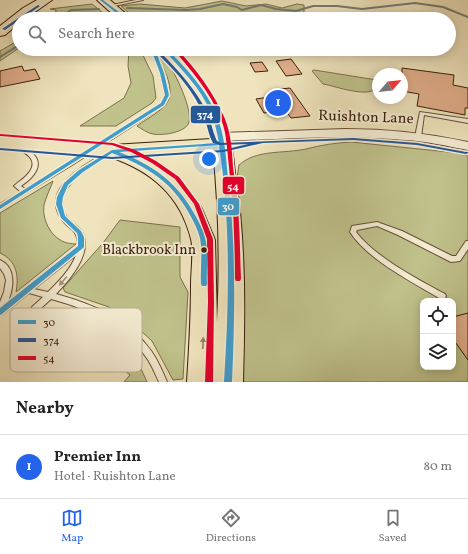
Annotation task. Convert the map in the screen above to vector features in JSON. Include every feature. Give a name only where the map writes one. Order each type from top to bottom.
[{"type":"highway","points":[[22,11],[35,0]]},
{"type":"highway","points":[[22,11],[46,0]]},
{"type":"highway","points":[[104,2],[117,12]]},
{"type":"highway","points":[[0,22],[12,16]]},
{"type":"highway","points":[[0,32],[12,21]]},
{"type":"highway","points":[[172,56],[183,67],[203,94],[217,122],[221,140],[228,190],[230,237],[231,282],[228,382]]},
{"type":"highway","points":[[0,143],[102,148],[221,140]]},
{"type":"highway","points":[[102,148],[130,157],[162,175],[172,183],[190,207],[203,240],[204,302],[202,382]]},
{"type":"street","name":"Ruishton Lane","points":[[221,140],[262,135],[353,132],[418,137],[468,146]]},
{"type":"lane","points":[[104,2],[142,0]]},
{"type":"lane","points":[[0,207],[102,148],[163,104],[167,94],[162,73],[156,56]]},
{"type":"lane","points":[[418,137],[422,113],[468,121]]},
{"type":"lane","points":[[0,143],[23,149],[29,152],[35,160],[36,166],[34,171],[17,186],[26,192]]},
{"type":"lane","points":[[36,308],[50,296],[74,267],[80,254],[81,237],[79,232],[68,223],[60,210],[60,197],[66,184],[102,148]]},
{"type":"lane","points":[[442,296],[395,267],[356,239],[353,232],[354,228],[377,224],[400,233],[451,259],[458,260],[468,243]]},
{"type":"lane","points":[[0,311],[81,247]]},
{"type":"lane","points":[[0,263],[7,272],[10,280],[9,290],[0,311]]},
{"type":"lane","points":[[27,290],[79,304],[87,308]]},
{"type":"lane","points":[[142,346],[150,355],[163,382]]},
{"type":"green space","points":[[222,1],[246,6],[266,4],[282,8],[297,4],[304,5],[304,12],[128,12],[121,6],[140,4],[185,8]]},
{"type":"green space","points":[[92,4],[102,12],[56,12],[56,10],[50,9]]},
{"type":"green space","points":[[12,44],[12,53],[0,61],[0,51]]},
{"type":"green space","points":[[129,56],[143,56],[153,76],[156,98],[152,103],[116,126],[80,126],[124,98],[131,83],[128,66]]},
{"type":"green space","points":[[164,56],[168,62],[184,95],[189,115],[189,122],[184,128],[179,131],[163,134],[151,133],[137,126],[161,110],[169,98],[170,91],[168,81],[158,57]]},
{"type":"green space","points":[[314,70],[372,79],[372,91],[358,92],[323,84],[312,71]]},
{"type":"green space","points":[[351,142],[458,153],[468,156],[468,382],[242,382],[237,178],[239,165],[254,156],[262,154],[306,149],[323,145]]},
{"type":"green space","points":[[53,181],[44,205],[44,216],[48,226],[55,236],[65,242],[76,244],[16,292],[16,270],[10,260],[0,253],[0,213]]},
{"type":"green space","points":[[120,220],[180,227],[180,277],[188,292],[183,379],[173,380],[152,341],[142,332],[142,308],[110,308],[65,292],[63,288],[103,243]]},
{"type":"green space","points":[[142,371],[147,382],[124,382],[130,375],[126,372]]},
{"type":"building","points":[[291,59],[302,74],[286,76],[276,61]]},
{"type":"building","points":[[262,62],[268,71],[255,72],[250,63]]},
{"type":"building","points":[[22,66],[24,71],[35,69],[40,79],[0,87],[0,71]]},
{"type":"building","points":[[408,69],[454,75],[453,85],[468,88],[468,108],[465,108],[465,115],[417,106],[419,94],[408,92]]},
{"type":"building","points":[[290,88],[310,116],[291,118],[285,110],[264,113],[256,99],[276,96],[272,90]]},
{"type":"building","points":[[468,313],[468,360],[456,343],[456,316]]},
{"type":"waterway","points":[[127,8],[186,10],[200,9],[223,4],[237,7],[242,10],[261,5],[276,9],[296,11],[313,6],[337,6],[362,9],[415,3],[443,7],[456,12]]},
{"type":"waterway","points":[[68,12],[71,10],[99,9]]},
{"type":"waterway","points":[[456,12],[468,17]]},
{"type":"waterway","points":[[0,57],[12,49]]},
{"type":"transit line","name":"30","points":[[101,0],[117,12]]},
{"type":"transit line","name":"374","points":[[30,12],[39,6]]},
{"type":"transit line","name":"374","points":[[4,29],[12,24]]},
{"type":"transit line","name":"30","points":[[0,207],[163,104],[167,95],[162,73],[156,56]]},
{"type":"transit line","name":"374","points":[[162,56],[191,89],[196,97],[208,120],[215,142],[220,144],[261,142]]},
{"type":"transit line","name":"30","points":[[172,56],[199,87],[210,105],[220,136],[228,199],[231,251],[231,304],[228,382]]},
{"type":"transit line","name":"54","points":[[181,56],[196,73],[208,91],[219,109],[227,131],[235,209],[238,279]]},
{"type":"transit line","name":"54","points":[[1,135],[113,144],[133,151],[154,162],[177,178],[196,204],[210,239],[211,302],[209,382]]},
{"type":"transit line","name":"374","points":[[0,149],[112,158],[223,151],[263,142],[353,139],[417,144],[466,153]]},
{"type":"transit line","name":"30","points":[[0,312],[81,247],[81,237],[79,232],[63,217],[59,204],[60,197],[66,184],[81,171],[112,151],[222,144]]},
{"type":"transit line","name":"30","points":[[112,151],[150,168],[171,184],[180,194],[201,232],[204,252],[204,284]]},
{"type":"place","name":"Premier Inn","points":[[278,103]]},
{"type":"place","name":"Blackbrook Inn","points":[[204,250]]}]
